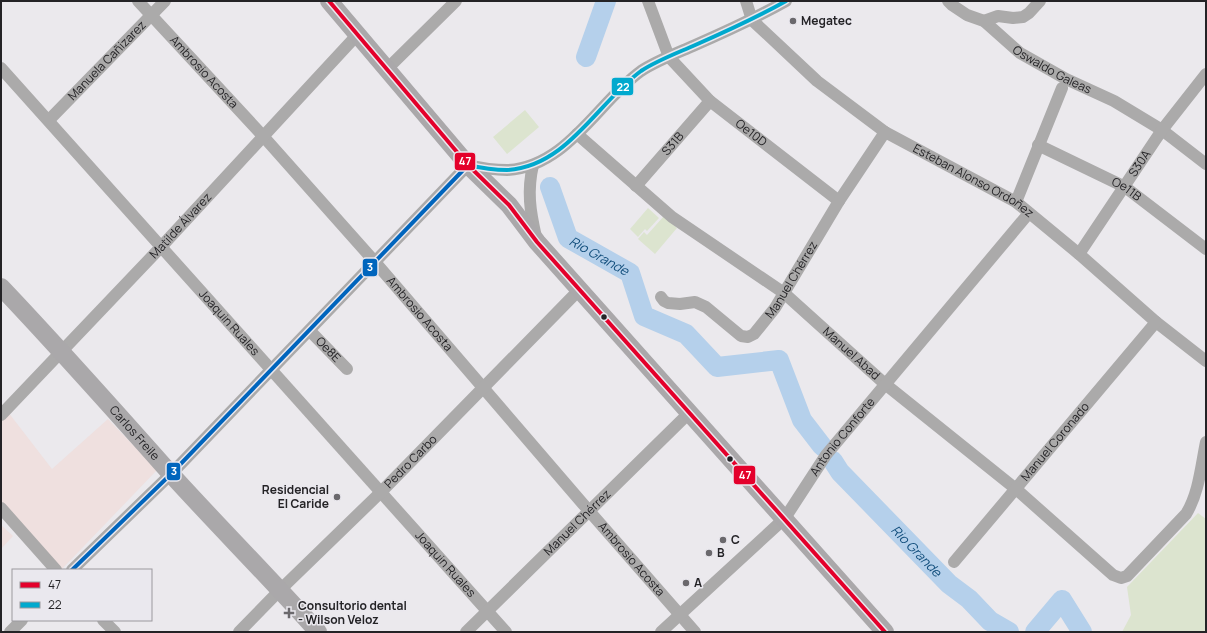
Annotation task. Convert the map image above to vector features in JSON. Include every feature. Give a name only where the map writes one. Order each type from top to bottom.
[{"type":"street","name":"Ambrosio Acosta","points":[[138,1],[263,136],[375,262],[695,632]]},
{"type":"street","name":"Manuela Cañizarez","points":[[49,120],[164,1]]},
{"type":"street","points":[[329,1],[468,165],[509,205],[538,242],[580,290],[785,518],[885,632]]},
{"type":"street","points":[[387,69],[456,1]]},
{"type":"street","points":[[648,1],[669,57]]},
{"type":"street","name":"Esteban Alonso Ordoñez","points":[[746,1],[752,20],[818,81],[884,132],[1016,202],[1079,254],[1156,322],[1206,361]]},
{"type":"street","points":[[468,165],[490,169],[508,170],[533,165],[553,153],[577,134],[618,90],[642,70],[752,20],[786,1]]},
{"type":"street","name":"Oswaldo Galeas","points":[[948,1],[967,14],[984,21],[1020,53],[1066,79],[1114,101],[1162,130],[1206,164]]},
{"type":"street","points":[[984,21],[998,16],[1013,18],[1023,17],[1040,1]]},
{"type":"street","name":"Matilde Álvarez","points":[[1,415],[161,247],[358,34]]},
{"type":"street","name":"Oe10D","points":[[669,57],[710,101],[839,201]]},
{"type":"street","name":"Joaquin Ruales","points":[[1,68],[506,632]]},
{"type":"street","name":"S30A","points":[[1079,254],[1162,130],[1205,76]]},
{"type":"street","points":[[1016,202],[1062,88]]},
{"type":"street","name":"S31B","points":[[636,186],[710,101]]},
{"type":"street","name":"Manuel Chérrez","points":[[661,297],[668,303],[680,304],[695,302],[706,307],[741,336],[748,337],[754,334],[775,308],[839,201],[884,132]]},
{"type":"street","name":"Manuel Abad","points":[[577,134],[672,217],[784,293],[885,384],[1016,489],[1113,575],[1121,578],[1127,576],[1186,514],[1192,504],[1196,492],[1206,442]]},
{"type":"street","name":"Oe11B","points":[[1038,145],[1125,187],[1206,248]]},
{"type":"street","points":[[73,569],[171,474],[468,165]]},
{"type":"street","points":[[533,165],[529,182],[529,199],[538,242]]},
{"type":"street","name":"Antonio Conforte","points":[[661,632],[785,518],[826,455],[1029,213]]},
{"type":"street","name":"Carlos Freile","points":[[1,287],[62,352],[171,474],[318,632]]},
{"type":"street","name":"Pedro Carbo","points":[[240,632],[280,590],[484,389],[580,290]]},
{"type":"street","name":"Manuel Coronado","points":[[954,562],[1156,322]]},
{"type":"street","name":"Oe8E","points":[[310,331],[347,369]]},
{"type":"street","name":"Manuel Chérrez","points":[[466,632],[689,413]]},
{"type":"street","points":[[1,508],[55,569]]},
{"type":"street","points":[[10,632],[21,621]]},
{"type":"street","points":[[104,621],[115,632]]},
{"type":"shaded area","points":[[8,412],[52,469],[108,419],[157,470],[62,569],[60,569],[1,512],[1,420]]},
{"type":"shaded area","points":[[1,525],[13,536],[1,549]]},
{"type":"green space","points":[[525,110],[539,127],[507,154],[493,137]]},
{"type":"green space","points":[[648,208],[659,218],[647,231],[645,229],[638,237],[630,229]]},
{"type":"green space","points":[[664,216],[677,228],[655,254],[638,239],[644,232],[647,235]]},
{"type":"green space","points":[[1198,513],[1206,519],[1206,632],[1122,632],[1131,615],[1127,587]]},
{"type":"waterway","name":"Rio Grande","points":[[586,57],[606,1]]},
{"type":"waterway","name":"Rio Grande","points":[[550,187],[568,238],[630,273],[644,316],[686,334],[717,367],[779,360],[802,420],[822,446]]},
{"type":"waterway","name":"Rio Grande","points":[[833,461],[840,472],[949,584],[969,599],[990,621],[1009,632]]},
{"type":"waterway","name":"Rio Grande","points":[[1035,632],[1062,600],[1082,632]]},
{"type":"transit line","name":"47","points":[[329,1],[468,165],[509,205],[537,242],[885,632]]},
{"type":"transit line","name":"22","points":[[468,165],[488,169],[507,170],[528,166],[547,158],[564,146],[625,84],[647,67],[740,25],[786,1]]},
{"type":"transit line","name":"3","points":[[73,569],[171,474],[468,165]]},
{"type":"place","name":"Megatec","points":[[793,21]]},
{"type":"place","name":"Residencial El Caride","points":[[337,497]]},
{"type":"place","name":"C","points":[[723,540]]},
{"type":"place","name":"B","points":[[709,553]]},
{"type":"place","name":"A","points":[[686,583]]},
{"type":"place","name":"Consultorio dental - Wilson Veloz","points":[[289,613]]}]
